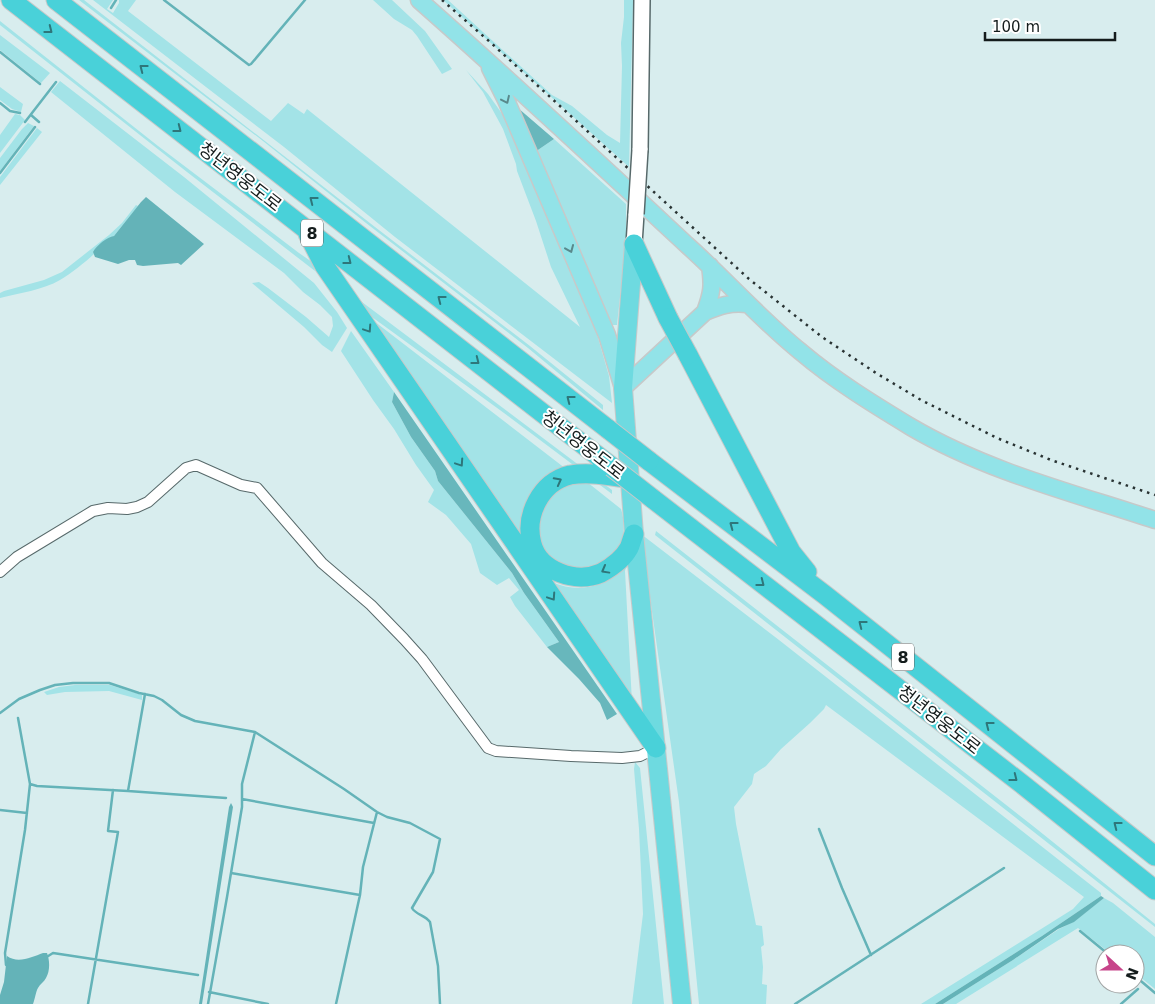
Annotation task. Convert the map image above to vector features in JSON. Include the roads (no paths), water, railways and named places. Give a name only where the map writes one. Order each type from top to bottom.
[{"type":"highway","name":"청년영웅도로","points":[[11,0],[305,228],[617,474],[653,499],[1022,784],[1155,890]]},
{"type":"highway","name":"청년영웅도로","points":[[56,0],[649,461],[825,595],[1155,856]]},
{"type":"highway","points":[[305,228],[324,266],[656,748]]},
{"type":"highway","points":[[634,244],[623,388],[634,534],[682,1004]]},
{"type":"highway","points":[[634,244],[668,318],[792,552],[825,595]]},
{"type":"highway","points":[[617,474],[569,476],[554,482],[543,491],[531,516],[529,530],[532,545],[537,556],[546,565],[555,570],[565,575],[588,576],[609,569],[621,559],[629,548],[634,534]]},
{"type":"main road","points":[[419,0],[484,56],[710,266],[747,304],[801,352],[834,378],[913,428],[992,466],[1155,520]]},
{"type":"main road","points":[[634,244],[640,150],[642,0]]},
{"type":"main road","points":[[484,56],[510,109],[607,335],[623,388],[705,312],[736,303],[747,304]]},
{"type":"main road","points":[[705,312],[711,296],[713,282],[710,266]]},
{"type":"street","points":[[0,572],[17,558],[93,512],[108,508],[137,507],[148,502],[186,468],[196,465],[241,485],[257,488],[322,563],[371,604],[422,659],[488,748],[496,751],[622,758],[640,756],[656,748]]},
{"type":"waterway","points":[[111,8],[116,0]]},
{"type":"waterway","points":[[164,0],[249,65],[305,0]]},
{"type":"waterway","points":[[0,52],[40,84]]},
{"type":"waterway","points":[[25,122],[56,82]]},
{"type":"waterway","points":[[0,103],[10,111],[20,113]]},
{"type":"waterway","points":[[31,115],[39,122]]},
{"type":"waterway","points":[[0,173],[35,127]]},
{"type":"waterway","points":[[0,713],[19,699],[55,685],[109,683],[154,696],[181,715],[195,721],[255,732],[377,812],[387,817],[410,823],[440,839],[433,872],[412,908],[430,922],[438,966],[440,1004]]},
{"type":"waterway","points":[[128,791],[145,694]]},
{"type":"waterway","points":[[6,965],[5,953],[25,830],[30,784],[18,718]]},
{"type":"waterway","points":[[208,1004],[242,807],[242,784],[255,732]]},
{"type":"waterway","points":[[30,784],[226,798]]},
{"type":"waterway","points":[[88,1004],[118,832],[108,831],[113,790]]},
{"type":"waterway","points":[[242,799],[374,823]]},
{"type":"waterway","points":[[0,810],[27,813]]},
{"type":"waterway","points":[[336,1004],[360,895],[363,867],[377,812]]},
{"type":"waterway","points":[[819,829],[871,955]]},
{"type":"waterway","points":[[795,1004],[1004,868]]},
{"type":"waterway","points":[[231,873],[360,895]]},
{"type":"waterway","points":[[1080,931],[1096,944]]},
{"type":"waterway","points":[[45,958],[53,953],[198,975]]},
{"type":"waterway","points":[[1145,984],[1155,993]]},
{"type":"waterway","points":[[209,992],[268,1004]]},
{"type":"waterway","points":[[1121,1004],[1132,994]]},
{"type":"railway","points":[[442,0],[749,279],[822,337],[921,400],[997,438],[1051,460],[1155,495]]}]
